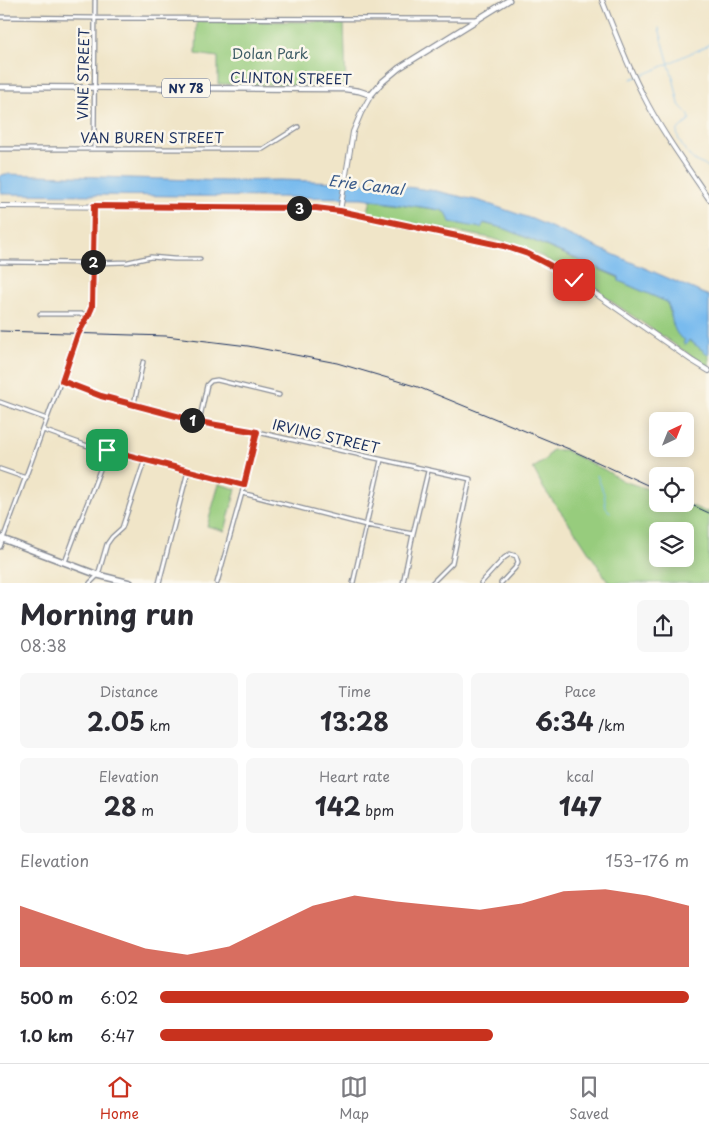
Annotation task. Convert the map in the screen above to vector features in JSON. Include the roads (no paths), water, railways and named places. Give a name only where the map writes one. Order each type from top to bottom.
[{"type":"highway","points":[[1,539],[98,574],[130,583]]},
{"type":"main road","points":[[371,95],[393,72],[509,0]]},
{"type":"main road","name":"CLINTON STREET","points":[[0,87],[345,89],[371,95]]},
{"type":"street","name":"VINE STREET","points":[[94,148],[95,0]]},
{"type":"street","points":[[602,0],[642,94],[709,198]]},
{"type":"street","points":[[0,17],[478,19]]},
{"type":"street","points":[[340,211],[353,132],[371,95]]},
{"type":"street","name":"VAN BUREN STREET","points":[[0,149],[263,149],[298,127]]},
{"type":"street","points":[[0,206],[316,208],[340,211],[504,246],[528,254],[580,283],[709,371]]},
{"type":"street","points":[[0,547],[1,539],[26,478],[78,334],[92,307],[94,206]]},
{"type":"street","points":[[0,262],[128,262],[151,257],[200,259]]},
{"type":"street","points":[[40,314],[89,314]]},
{"type":"street","points":[[134,404],[144,362]]},
{"type":"street","points":[[199,422],[207,385],[210,381],[217,380],[279,395]]},
{"type":"street","name":"IRVING STREET","points":[[62,381],[101,396],[199,422],[257,432],[470,479],[452,563],[432,583]]},
{"type":"street","points":[[0,402],[47,420]]},
{"type":"street","points":[[44,430],[85,445],[244,485]]},
{"type":"street","points":[[217,583],[257,432]]},
{"type":"street","points":[[65,562],[107,450]]},
{"type":"street","points":[[90,583],[98,574],[107,544],[122,528],[145,460]]},
{"type":"street","points":[[353,583],[381,460]]},
{"type":"street","points":[[0,469],[26,478]]},
{"type":"street","points":[[159,583],[188,471]]},
{"type":"street","points":[[403,583],[412,534],[428,471]]},
{"type":"street","points":[[242,493],[366,525],[412,534]]},
{"type":"street","points":[[481,583],[504,558],[510,554],[516,556],[518,562],[515,568],[501,583]]},
{"type":"street","points":[[98,574],[120,583]]},
{"type":"water","name":"Erie Canal","points":[[5,174],[386,184],[436,191],[480,201],[532,219],[709,296],[709,355],[689,340],[686,345],[683,343],[685,340],[676,331],[667,302],[619,281],[619,277],[506,229],[484,223],[481,228],[450,222],[447,214],[441,210],[362,198],[4,194],[0,192],[0,176]]},
{"type":"waterway","points":[[659,28],[679,104],[690,118],[678,130],[678,137],[691,158],[709,167]]},
{"type":"waterway","points":[[631,79],[658,69],[709,44]]},
{"type":"waterway","points":[[597,475],[604,494],[606,508],[610,512]]},
{"type":"railway","points":[[0,331],[166,336],[248,346],[337,363],[418,387],[569,449],[649,486]]},
{"type":"railway","points":[[694,506],[709,513]]},
{"type":"park label","name":"Dolan Park","points":[[270,53]]}]
